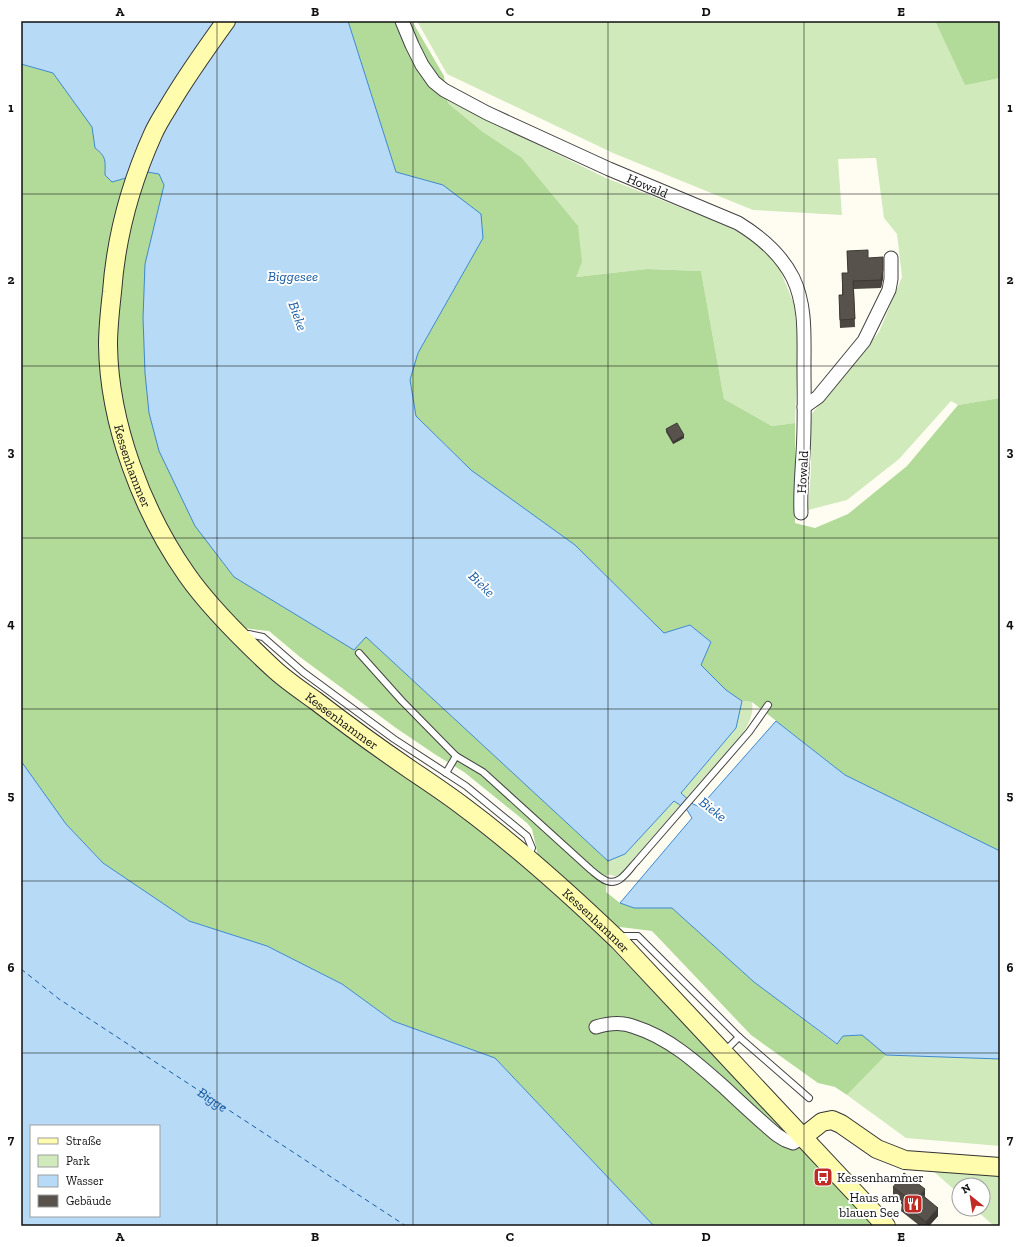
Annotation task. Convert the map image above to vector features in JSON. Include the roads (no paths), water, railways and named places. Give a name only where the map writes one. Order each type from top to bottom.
[{"type":"main road","name":"Kessenhammer","points":[[226,21],[184,79],[153,133],[133,184],[122,223],[114,261],[108,346],[110,378],[118,420],[128,458],[140,490],[153,518],[188,577],[226,622],[276,671],[357,732],[464,806],[584,908],[619,941],[886,1226]]},
{"type":"main road","points":[[803,1137],[822,1122],[832,1120],[841,1124],[877,1149],[905,1160],[1000,1167]]},
{"type":"street","name":"Howald","points":[[402,21],[412,46],[422,65],[434,82],[444,90],[487,113],[609,169],[738,223],[770,245],[793,278],[800,297],[804,328],[804,407],[800,513]]},
{"type":"street","points":[[804,407],[818,397],[864,341],[889,290],[891,279],[891,258]]},
{"type":"street","points":[[596,1027],[614,1023],[634,1026],[653,1034],[682,1052],[706,1071],[777,1135],[793,1143],[803,1137]]},
{"type":"lane","points":[[242,638],[249,634],[263,637],[304,672],[394,739],[466,786],[528,836],[532,848],[527,858]]},
{"type":"lane","points":[[358,653],[402,701],[456,756],[483,772],[591,870],[607,881],[619,881],[749,732],[768,705]]},
{"type":"lane","points":[[446,773],[456,756]]},
{"type":"lane","points":[[619,941],[624,936],[638,936],[738,1037],[809,1098]]},
{"type":"lane","points":[[724,1052],[738,1037]]},
{"type":"water","name":"Biggesee","points":[[21,21],[348,21],[396,172],[443,185],[481,214],[483,238],[418,353],[410,380],[416,416],[471,470],[575,545],[664,633],[690,625],[711,642],[701,665],[726,690],[742,701],[736,728],[681,793],[693,804],[700,807],[776,721],[845,775],[1000,851],[1000,1059],[886,1055],[862,1035],[843,1036],[837,1044],[754,982],[672,908],[634,908],[620,903],[692,818],[687,810],[674,801],[625,854],[608,861],[366,637],[354,650],[234,577],[195,526],[159,451],[149,413],[145,373],[143,318],[145,264],[164,185],[159,174],[147,172],[112,182],[105,175],[104,160],[102,154],[95,148],[92,127],[53,73],[21,64]]},
{"type":"water","name":"Bigge","points":[[21,761],[66,824],[103,863],[189,921],[267,946],[342,984],[393,1021],[495,1058],[654,1226],[23,1226],[21,1224]]},
{"type":"place","name":"Kessenhammer","points":[[823,1177]]},
{"type":"place","name":"Haus am blauen See","points":[[913,1204]]},
{"type":"water label","name":"Bieke","points":[[298,316]]},
{"type":"water label","name":"Bieke","points":[[482,584]]},
{"type":"water label","name":"Bieke","points":[[713,809]]}]
